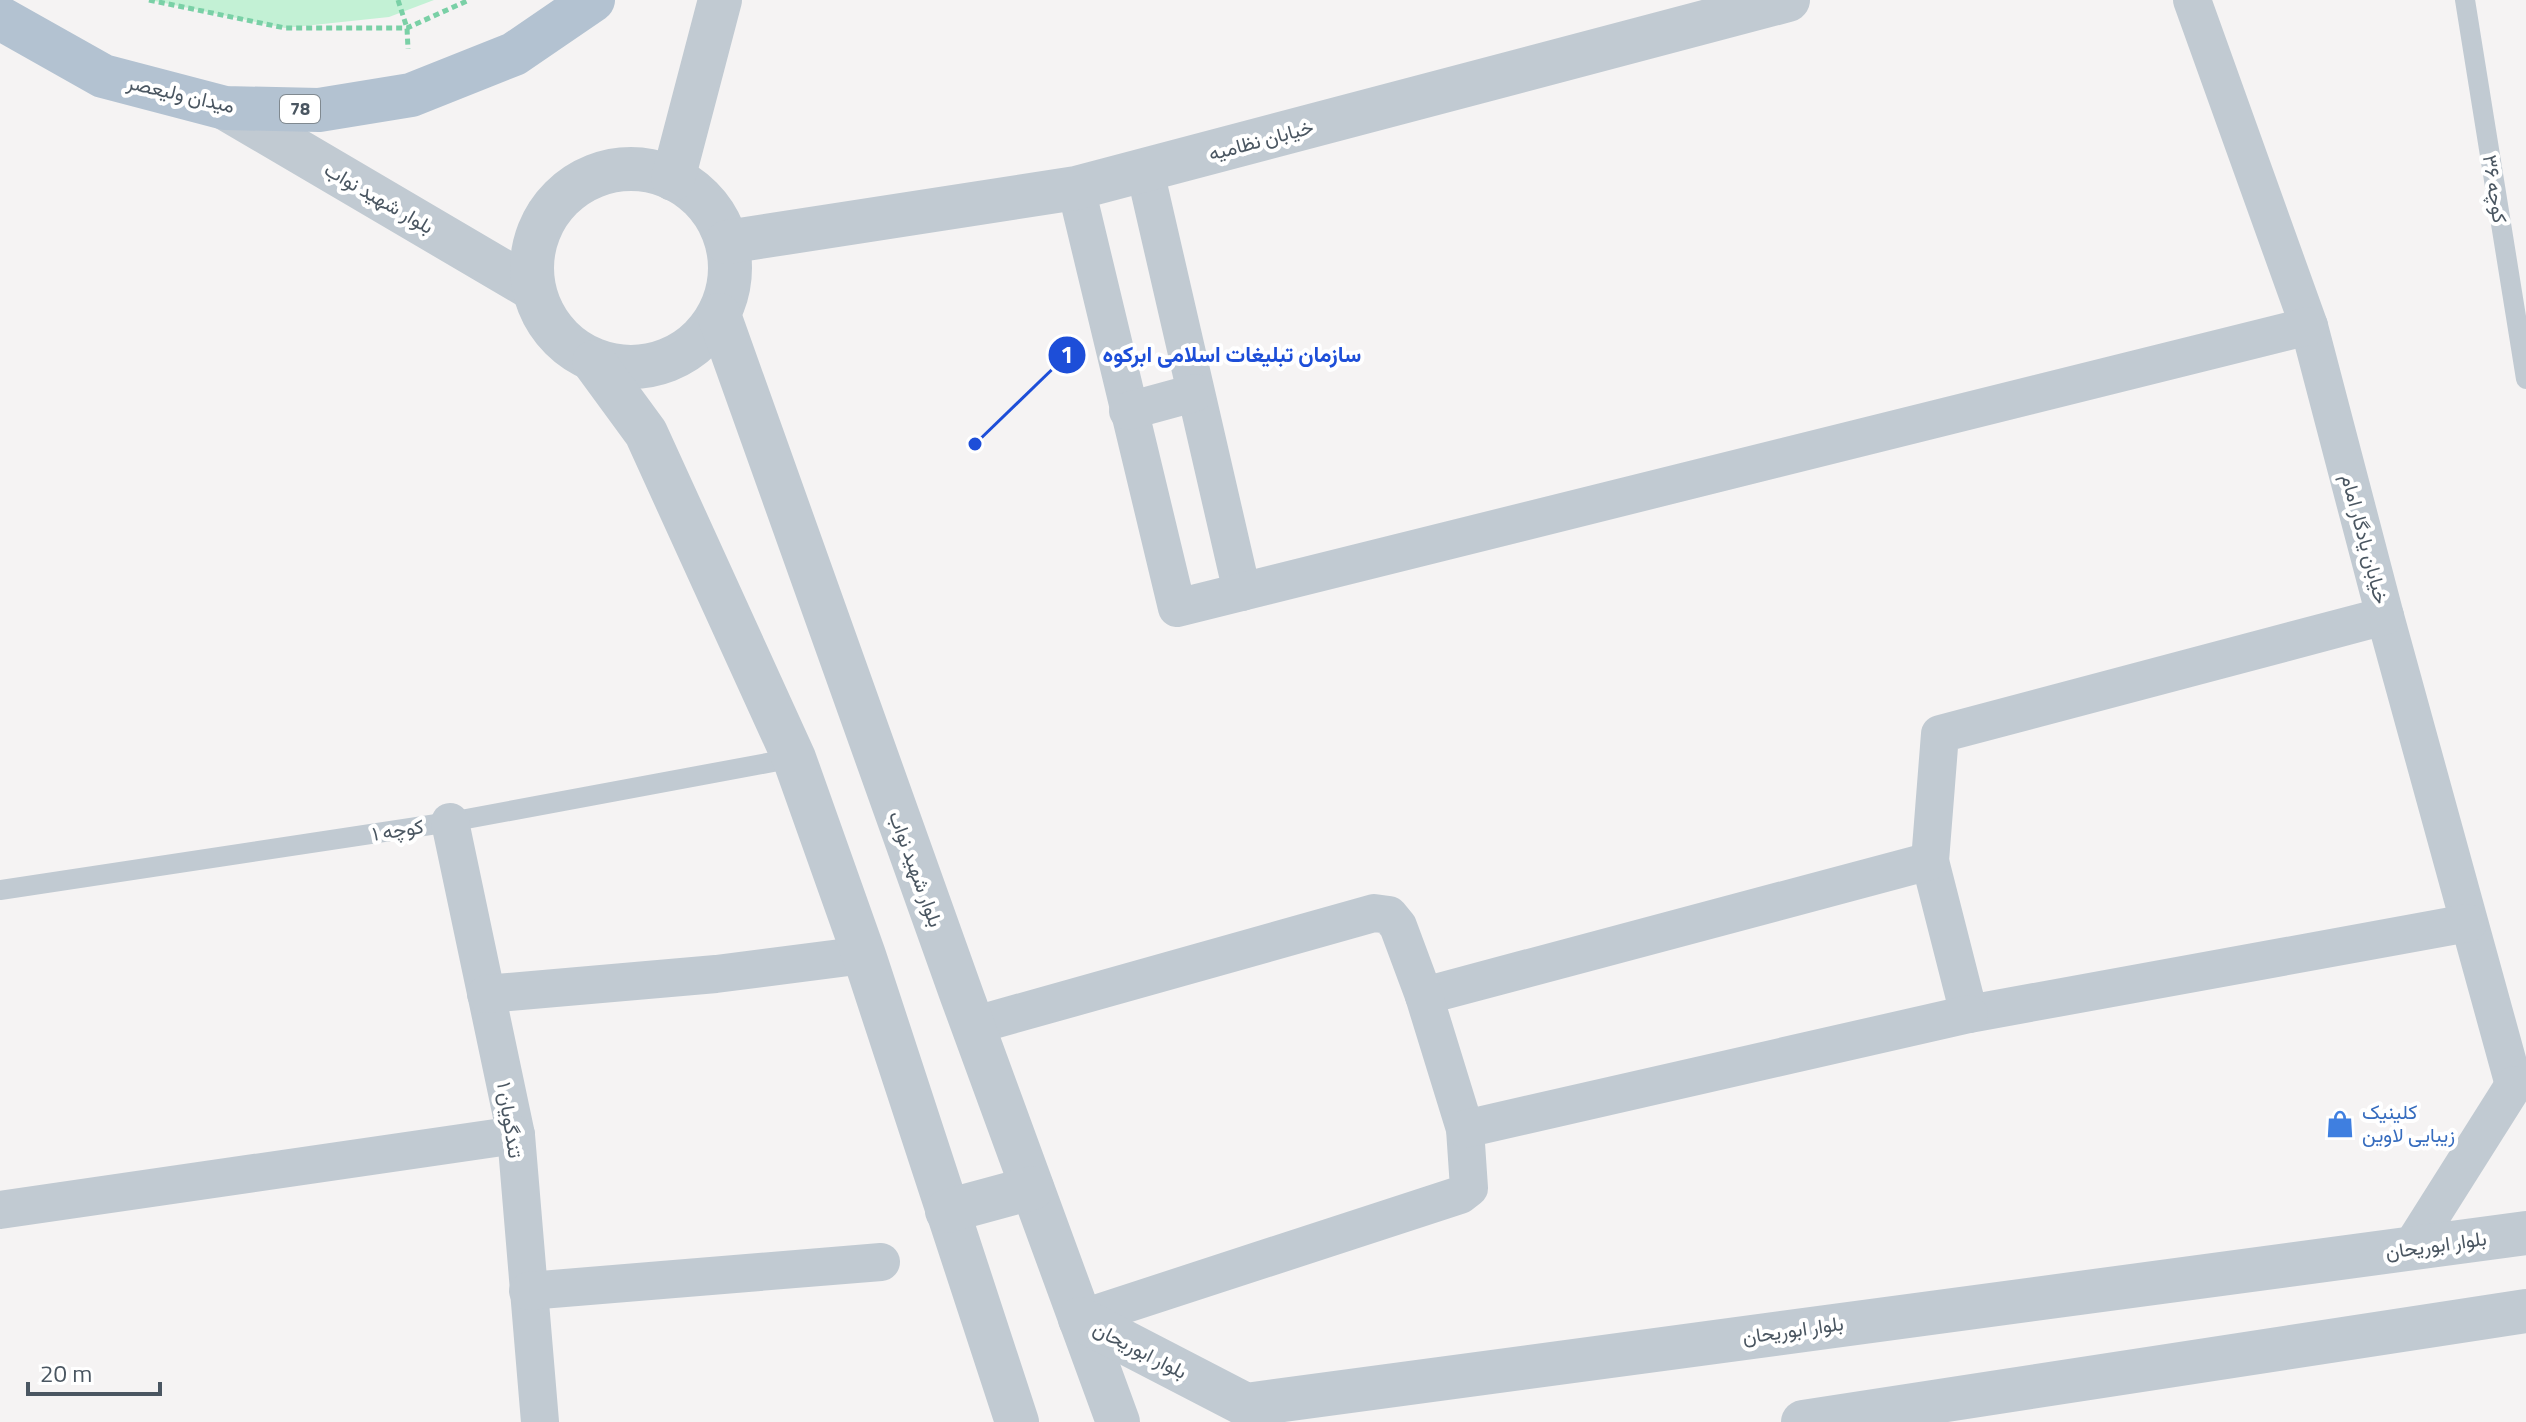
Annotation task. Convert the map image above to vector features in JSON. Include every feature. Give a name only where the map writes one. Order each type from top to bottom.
[{"type":"main road","name":"میدان ولیعصر","points":[[0,18],[103,76],[225,108],[319,110],[411,95],[514,54],[593,0]]},
{"type":"street","points":[[673,179],[720,0]]},
{"type":"street","name":"خیابان نظامیه","points":[[727,242],[1076,188],[1788,0]]},
{"type":"street","name":"خیابان یادگار امام","points":[[2192,0],[2309,326],[2468,923],[2520,1089]]},
{"type":"street","name":"بلوار شهید نواب","points":[[225,108],[533,289]]},
{"type":"street","points":[[594,362],[629,368],[665,362],[696,344],[719,315],[728,292],[730,267],[727,242],[713,211],[701,198],[673,179],[638,169],[602,173],[569,190],[545,218],[532,252],[533,289],[554,333],[594,362],[646,433],[794,758],[864,955],[1017,1422]]},
{"type":"street","points":[[1145,171],[1242,592]]},
{"type":"street","points":[[1076,188],[1177,608],[2309,326]]},
{"type":"street","name":"بلوار شهید نواب","points":[[719,315],[972,1026],[1118,1422]]},
{"type":"street","points":[[1128,411],[1194,393]]},
{"type":"street","points":[[1969,1014],[1930,861],[1940,734],[2385,616]]},
{"type":"street","name":"تندگویان ۱","points":[[450,822],[516,1135],[540,1422]]},
{"type":"street","points":[[1424,996],[1930,861]]},
{"type":"street","points":[[972,1026],[1374,913],[1389,915],[1398,926],[1424,996],[1465,1129],[1469,1188],[1460,1195],[1080,1319]]},
{"type":"street","points":[[1465,1129],[1969,1014],[2468,923]]},
{"type":"street","points":[[486,994],[716,974],[864,955]]},
{"type":"street","points":[[2411,1248],[2520,1089]]},
{"type":"street","points":[[0,1210],[516,1135]]},
{"type":"street","points":[[947,1211],[1032,1188]]},
{"type":"street","name":"بلوار ابوریحان","points":[[1080,1319],[1246,1405],[1287,1411],[1669,1346],[2526,1233]]},
{"type":"street","points":[[528,1291],[881,1262]]},
{"type":"street","points":[[1803,1422],[2526,1311]]},
{"type":"lane","name":"کوچه ۳۶","points":[[2465,0],[2526,379]]},
{"type":"lane","name":"کوچه ۱","points":[[0,890],[450,822],[794,758]]},
{"type":"path","points":[[149,0],[285,28],[407,28],[469,0]]},
{"type":"green space","points":[[150,0],[434,0],[389,17],[285,28]]},
{"type":"place","name":"سازمان تبلیغات اسلامی ابرکوه","points":[[975,444]]},
{"type":"place","name":"کلینیک زیبایی لاوین","points":[[2340,1124]]}]
